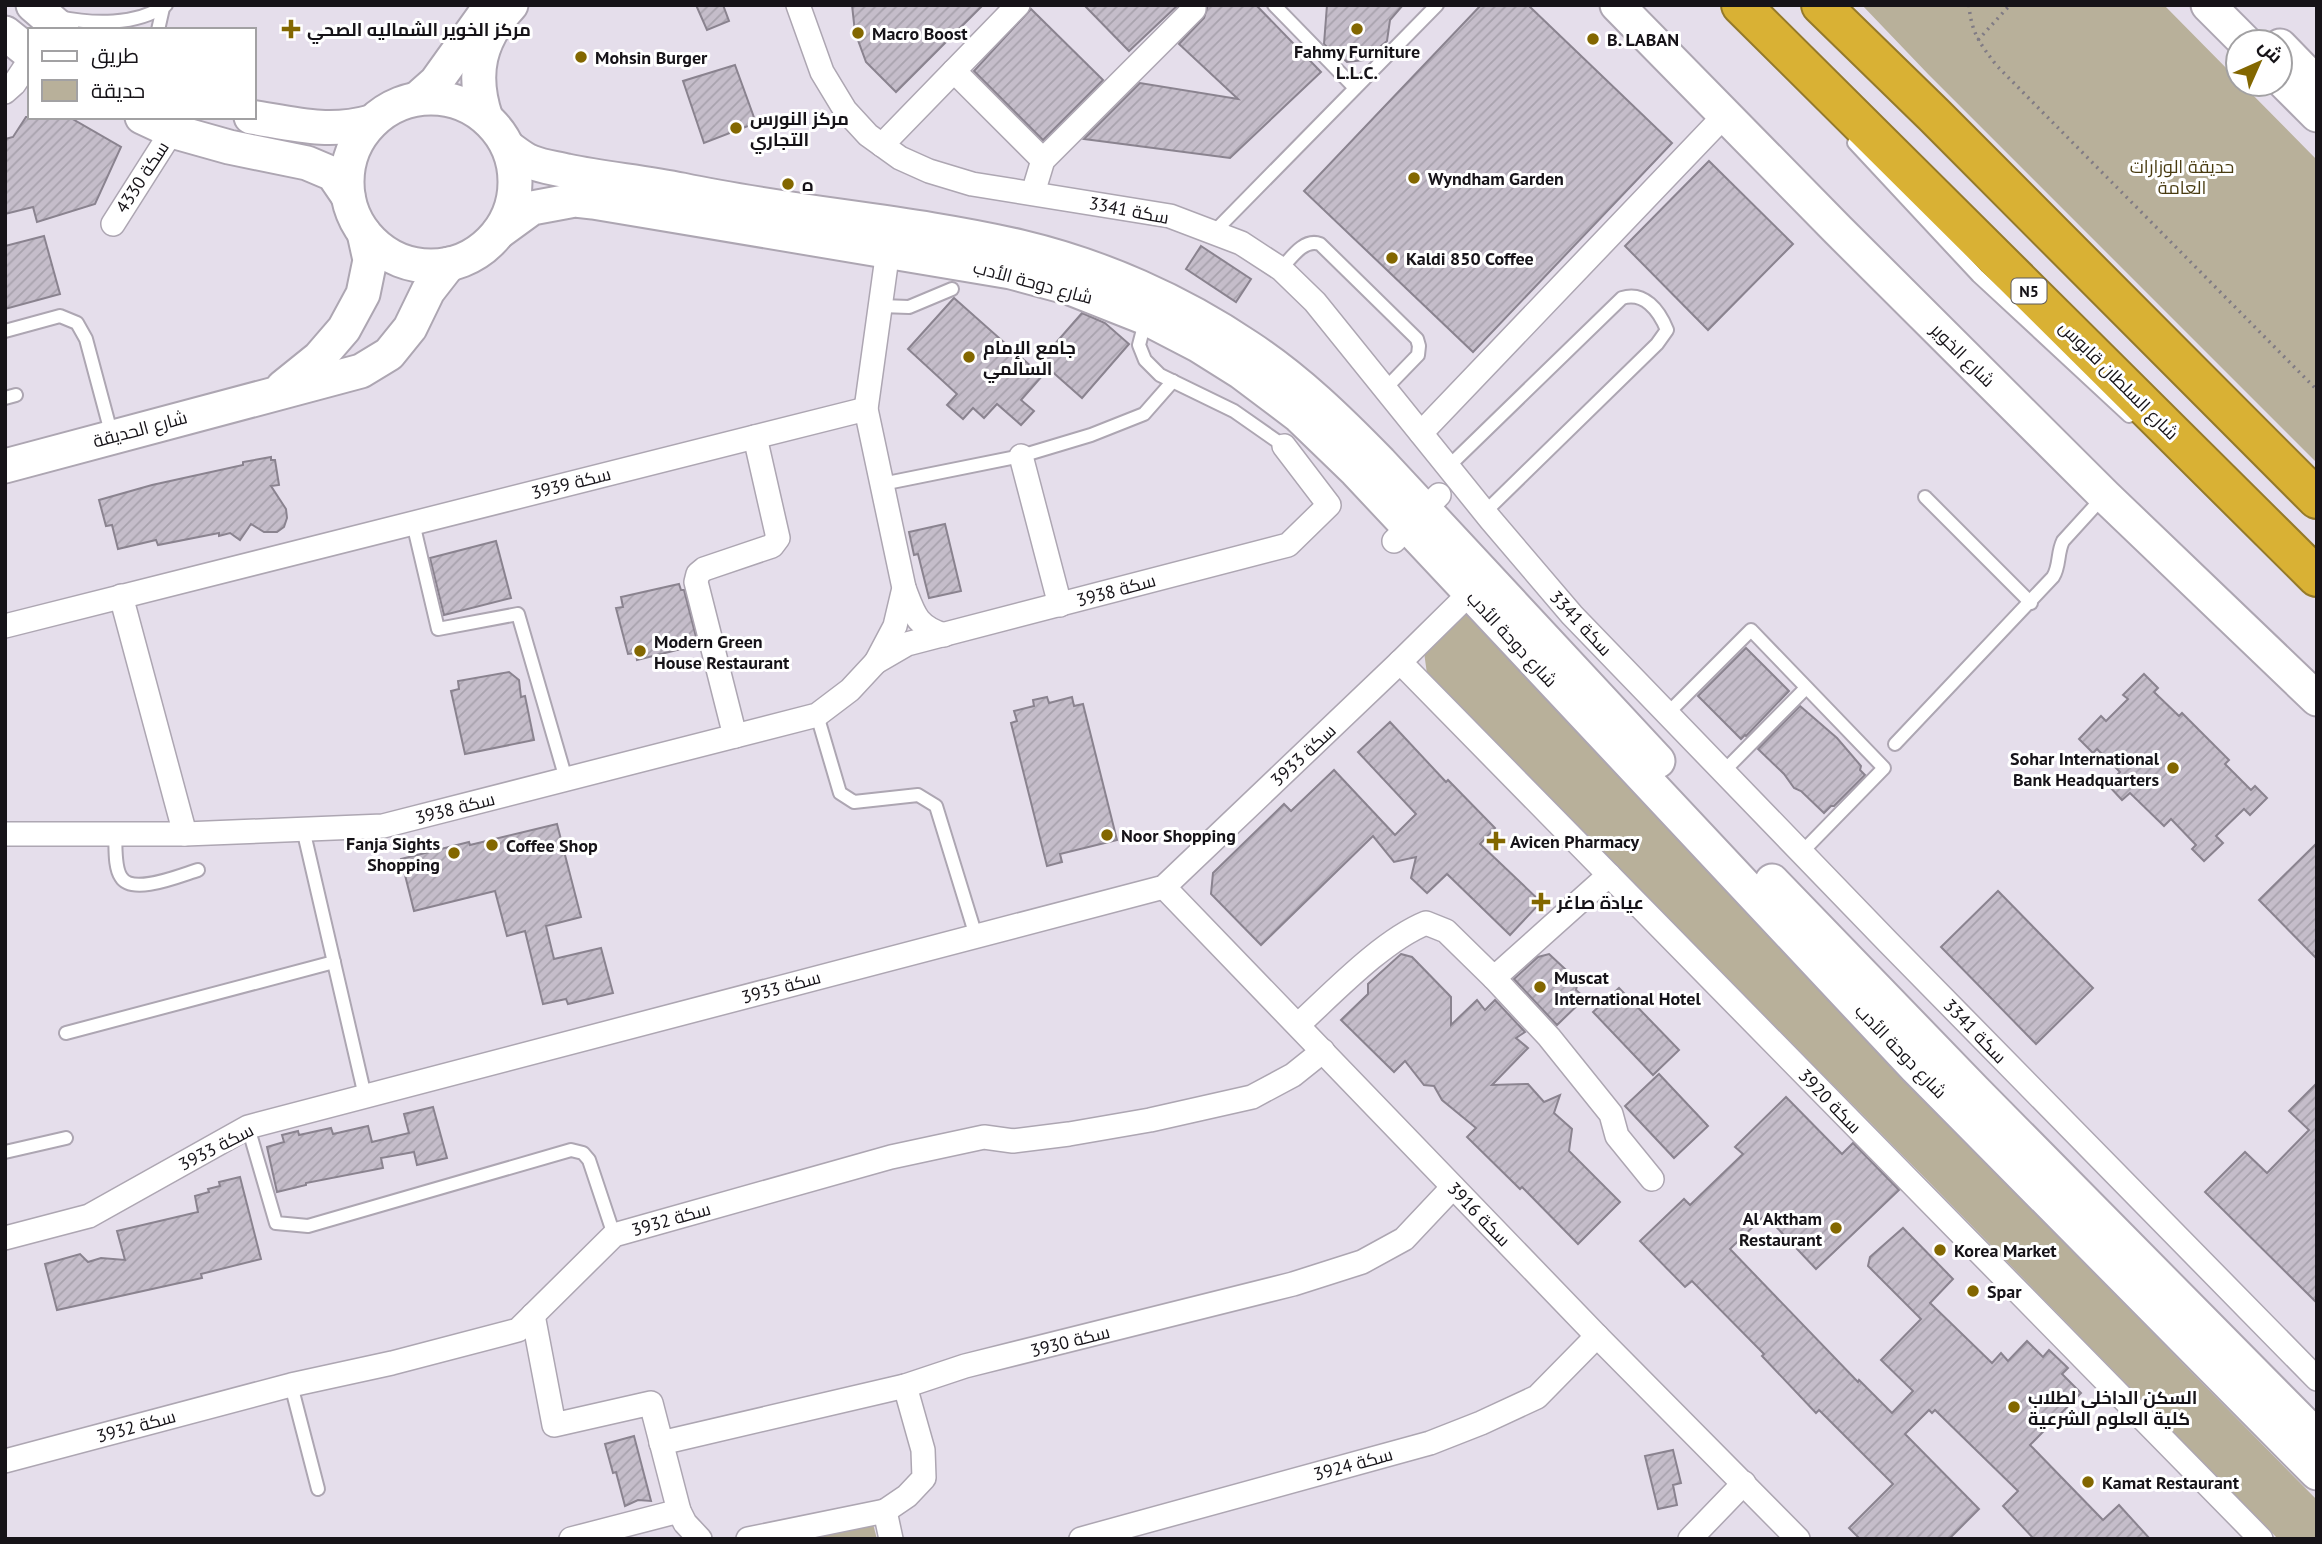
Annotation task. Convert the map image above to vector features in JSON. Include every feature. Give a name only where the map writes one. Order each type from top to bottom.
[{"type":"highway","points":[[1821,5],[2317,499]]},
{"type":"highway","name":"شارع السلطان قابوس","points":[[1752,16],[2317,577]]},
{"type":"main road","points":[[418,98],[436,82],[480,19],[493,5]]},
{"type":"main road","points":[[486,118],[480,101],[478,70],[484,44],[496,21],[511,5]]},
{"type":"main road","name":"شارع الخوير","points":[[1616,5],[2105,496],[2317,699]]},
{"type":"main road","points":[[2208,5],[2239,28]]},
{"type":"main road","points":[[5,33],[28,51]]},
{"type":"main road","points":[[2294,61],[2317,85]]},
{"type":"main road","points":[[2294,92],[2317,115]]},
{"type":"main road","points":[[436,97],[471,107],[486,118],[509,148],[515,169],[515,192],[510,213],[499,232],[478,253],[449,264],[426,266],[403,261],[382,250],[364,233],[354,216],[348,196],[347,176],[351,156],[359,138],[371,122],[401,103],[436,97]]},
{"type":"main road","points":[[256,118],[315,128],[348,128],[371,122]]},
{"type":"main road","points":[[146,119],[172,131],[307,163],[333,174],[348,196]]},
{"type":"main road","name":"شارع دوحة الأدب","points":[[509,148],[529,162],[548,167],[1020,247],[1104,272],[1201,318],[1280,370],[1335,416],[1416,518],[1469,594],[1916,1068],[2317,1473]]},
{"type":"main road","name":"شارع دوحة الأدب","points":[[499,232],[532,208],[575,200],[1011,272],[1070,288],[1146,318],[1198,345],[1241,372],[1298,415],[1356,471],[1416,518],[1983,1100],[2317,1437]]},
{"type":"main road","name":"شارع الحديقة","points":[[275,393],[319,358],[344,329],[363,294],[370,260],[364,233]]},
{"type":"main road","name":"شارع الحديقة","points":[[5,466],[361,371],[389,354],[410,328],[428,291],[449,264]]},
{"type":"street","name":"سكة 3341","points":[[798,5],[822,72],[845,110],[868,135],[900,158],[929,171],[972,184],[1170,216],[1241,243],[1281,269],[1315,302],[1572,615],[1801,853],[2317,1379]]},
{"type":"street","points":[[882,145],[1018,5]]},
{"type":"street","points":[[1033,194],[1042,160],[1194,9],[1194,5]]},
{"type":"street","points":[[5,92],[28,63]]},
{"type":"street","points":[[954,71],[1042,160]]},
{"type":"street","points":[[2294,84],[2306,89],[2317,85]]},
{"type":"street","points":[[1421,433],[1724,116]]},
{"type":"street","name":"سكة 4330","points":[[113,224],[172,131]]},
{"type":"street","points":[[866,409],[888,250]]},
{"type":"street","name":"سكة 3939","points":[[5,626],[866,409]]},
{"type":"street","name":"سكة 3938","points":[[866,409],[904,589],[918,621],[932,631],[944,635]]},
{"type":"street","points":[[735,736],[696,582],[698,574],[704,569],[772,546],[778,538],[755,437]]},
{"type":"street","name":"سكة 3938","points":[[876,662],[907,645],[1288,545],[1329,505],[1284,446]]},
{"type":"street","points":[[1021,456],[1060,605]]},
{"type":"street","name":"سكة 3938","points":[[5,834],[185,834],[383,826],[817,715],[850,690],[876,662],[895,626],[904,589]]},
{"type":"street","name":"سكة 3933","points":[[6,1237],[89,1216],[248,1127],[1164,887],[1469,594]]},
{"type":"street","points":[[121,596],[185,834]]},
{"type":"street","name":"سكة 3920","points":[[1400,662],[2261,1539]]},
{"type":"street","points":[[1494,978],[1609,875]]},
{"type":"street","name":"سكة 3916","points":[[1164,887],[1452,1187],[1798,1539]]},
{"type":"street","points":[[1298,1025],[1406,931],[1426,923],[1446,931],[1549,1037],[1611,1114],[1617,1136],[1652,1178]]},
{"type":"street","name":"سكة 3932","points":[[5,1461],[291,1385],[392,1363],[518,1330],[614,1235],[891,1157],[984,1137],[1013,1141],[1069,1134],[1150,1120],[1252,1097],[1293,1075],[1323,1051]]},
{"type":"street","name":"سكة 3930","points":[[661,1443],[905,1386],[965,1366],[1293,1284],[1362,1262],[1404,1239],[1452,1187]]},
{"type":"street","points":[[533,1315],[554,1425],[651,1403],[679,1511],[685,1523],[700,1539]]},
{"type":"street","name":"سكة 3924","points":[[1081,1539],[1127,1533],[1430,1443],[1481,1423],[1537,1397],[1597,1336]]},
{"type":"street","points":[[748,1539],[885,1511],[907,1496],[924,1478],[923,1450],[905,1386]]},
{"type":"street","points":[[1690,1539],[1744,1483]]},
{"type":"street","points":[[571,1539],[679,1511]]},
{"type":"street","points":[[885,1511],[891,1539]]},
{"type":"lane","points":[[1274,5],[1355,88]]},
{"type":"lane","points":[[1212,234],[1437,5]]},
{"type":"lane","points":[[45,16],[96,23],[129,19],[164,6]]},
{"type":"lane","points":[[158,28],[164,6]]},
{"type":"lane","points":[[1752,16],[1808,90]]},
{"type":"lane","points":[[1844,132],[1978,276],[2141,426]]},
{"type":"lane","points":[[1281,269],[1305,244],[1314,241],[1320,244],[1416,339],[1419,346],[1418,355],[1385,389]]},
{"type":"lane","points":[[881,306],[909,307],[952,289]]},
{"type":"lane","points":[[1448,467],[1622,298],[1631,295],[1644,299],[1661,314],[1667,330],[1657,344],[1485,512]]},
{"type":"lane","points":[[5,331],[60,316],[77,323],[86,339],[112,436]]},
{"type":"lane","points":[[1146,318],[1139,345],[1145,360],[1160,375],[1234,411],[1284,446]]},
{"type":"lane","points":[[882,484],[1021,456],[1091,435],[1144,414],[1173,381]]},
{"type":"lane","points":[[2165,443],[2207,468]]},
{"type":"lane","points":[[1895,744],[2031,603],[2057,571],[2059,549],[2063,541],[2105,496]]},
{"type":"lane","points":[[1925,497],[2031,603]]},
{"type":"lane","points":[[414,523],[439,629],[518,614],[566,779]]},
{"type":"lane","points":[[1667,714],[1751,630],[1884,768],[1801,853]]},
{"type":"lane","points":[[1723,772],[1806,688]]},
{"type":"lane","points":[[817,715],[840,793],[854,802],[918,795],[936,806],[976,936]]},
{"type":"lane","points":[[303,829],[365,1096]]},
{"type":"lane","points":[[114,834],[119,875],[131,885],[141,886],[198,870]]},
{"type":"lane","points":[[65,1033],[334,962]]},
{"type":"lane","points":[[248,1127],[276,1223],[308,1226],[571,1150],[583,1153],[589,1160],[614,1235]]},
{"type":"lane","points":[[5,1152],[66,1138]]},
{"type":"lane","points":[[291,1385],[317,1489]]},
{"type":"path","points":[[1969,5],[1970,23],[1978,40],[1997,66],[2317,390]]},
{"type":"path","points":[[1978,40],[2010,5]]},
{"type":"green space","name":"حديقة الوزارات العامة","points":[[1862,5],[2164,5],[2224,66],[2224,98],[2256,98],[2317,160],[2317,463]]},
{"type":"green space","points":[[1463,614],[1475,615],[1976,1153],[2317,1500],[2317,1539],[2278,1539],[1427,674],[1424,652]]},
{"type":"green space","points":[[872,1520],[877,1539],[797,1539]]},
{"type":"building","points":[[696,5],[723,5],[729,21],[707,30]]},
{"type":"building","points":[[852,5],[983,5],[896,92],[866,62],[855,32]]},
{"type":"building","points":[[1084,5],[1178,5],[1129,51]]},
{"type":"building","points":[[1208,5],[1256,5],[1321,72],[1230,158],[1084,139],[1140,83],[1238,99],[1179,44],[1204,18]]},
{"type":"building","name":"Fahmy Furniture L.L.C.","points":[[1327,5],[1403,5],[1390,20],[1387,41],[1364,60],[1347,62],[1339,55],[1337,57],[1324,44]]},
{"type":"building","points":[[1481,5],[1528,5],[1672,143],[1473,352],[1304,191]]},
{"type":"building","points":[[1031,9],[1103,80],[1043,140],[974,71]]},
{"type":"building","points":[[735,65],[756,123],[704,143],[683,81]]},
{"type":"building","points":[[26,117],[72,119],[121,147],[95,204],[37,222],[33,207],[5,214],[5,139],[13,137]]},
{"type":"building","points":[[1709,161],[1793,244],[1708,330],[1625,246]]},
{"type":"building","points":[[44,236],[60,294],[5,309],[5,246]]},
{"type":"building","points":[[1201,246],[1251,279],[1236,302],[1186,269]]},
{"type":"building","name":"جامع الإمام السالمي","points":[[954,298],[1042,376],[1021,400],[1034,411],[1021,425],[997,404],[984,418],[973,408],[963,419],[947,405],[957,394],[908,349]]},
{"type":"building","points":[[1082,313],[1105,323],[1129,344],[1082,398],[1040,361]]},
{"type":"building","points":[[271,457],[271,460],[275,460],[279,485],[271,486],[286,509],[287,518],[284,527],[277,532],[264,532],[251,524],[240,540],[230,533],[219,536],[219,533],[158,545],[156,540],[118,549],[112,525],[106,526],[99,500]]},
{"type":"building","points":[[945,524],[961,591],[929,598],[918,554],[914,555],[909,532]]},
{"type":"building","points":[[496,541],[511,598],[444,615],[430,558]]},
{"type":"building","points":[[679,584],[681,590],[684,590],[696,637],[691,638],[693,646],[637,660],[636,653],[628,654],[616,608],[623,607],[621,597]]},
{"type":"building","points":[[1746,648],[1789,691],[1741,739],[1698,696]]},
{"type":"building","points":[[509,672],[519,680],[521,697],[525,696],[534,740],[465,754],[451,691],[459,689],[458,681]]},
{"type":"building","name":"Sohar International Bank Headquarters","points":[[2144,674],[2158,688],[2154,692],[2179,716],[2182,713],[2229,760],[2225,764],[2251,790],[2255,786],[2267,798],[2250,815],[2244,809],[2216,836],[2223,843],[2204,861],[2192,849],[2196,845],[2171,819],[2164,826],[2130,793],[2122,800],[2108,785],[2120,772],[2097,749],[2093,753],[2079,739],[2101,716],[2106,721],[2128,699],[2123,695]]},
{"type":"building","points":[[1047,697],[1049,703],[1072,697],[1074,706],[1083,704],[1117,840],[1060,854],[1062,862],[1047,866],[1011,723],[1017,721],[1014,711],[1034,706],[1033,700]]},
{"type":"building","points":[[1800,706],[1837,738],[1861,766],[1860,770],[1865,775],[1824,813],[1801,791],[1794,788],[1784,774],[1758,749]]},
{"type":"building","points":[[1390,722],[1446,782],[1448,780],[1495,828],[1480,844],[1541,902],[1510,935],[1447,874],[1427,893],[1411,878],[1416,857],[1394,862],[1373,836],[1261,945],[1211,894],[1213,873],[1284,804],[1291,811],[1334,770],[1395,835],[1416,814],[1358,752]]},
{"type":"building","points":[[557,824],[581,917],[546,926],[554,959],[601,948],[613,993],[568,1004],[566,999],[543,1004],[525,931],[507,936],[495,891],[414,911],[401,859]]},
{"type":"building","points":[[2317,843],[2317,959],[2259,900]]},
{"type":"building","points":[[1998,891],[2093,988],[2036,1044],[1941,947]]},
{"type":"building","points":[[1401,954],[1412,957],[1451,997],[1451,1025],[1477,1000],[1485,1010],[1495,1000],[1525,1032],[1516,1038],[1528,1048],[1492,1085],[1528,1084],[1544,1102],[1560,1095],[1554,1113],[1572,1129],[1569,1151],[1620,1202],[1578,1244],[1522,1187],[1520,1189],[1467,1137],[1476,1128],[1442,1100],[1434,1086],[1424,1085],[1405,1061],[1394,1072],[1341,1020],[1368,994],[1368,984]]},
{"type":"building","points":[[1549,954],[1578,981],[1576,990],[1585,998],[1557,1025],[1514,979],[1538,957]]},
{"type":"building","points":[[1619,988],[1679,1050],[1653,1075],[1593,1012]]},
{"type":"building","points":[[1659,1074],[1708,1126],[1674,1158],[1625,1106]]},
{"type":"building","points":[[2317,1083],[2317,1303],[2205,1192],[2245,1152],[2267,1173],[2309,1130],[2289,1111]]},
{"type":"building","points":[[1786,1097],[1842,1154],[1853,1143],[1899,1190],[1816,1269],[1765,1215],[1730,1249],[1858,1382],[1859,1380],[1892,1413],[1913,1391],[1881,1360],[1921,1319],[1868,1266],[1870,1257],[1903,1228],[1953,1279],[1930,1303],[1992,1363],[2001,1353],[2008,1361],[2027,1341],[2043,1357],[2049,1350],[2068,1368],[2062,1374],[2081,1393],[2030,1445],[2103,1520],[2119,1505],[2150,1539],[2034,1539],[2003,1506],[2018,1491],[1935,1410],[1932,1413],[1929,1410],[1905,1434],[1979,1509],[1949,1539],[1860,1539],[1849,1528],[1893,1484],[1819,1410],[1816,1413],[1762,1356],[1764,1354],[1692,1281],[1685,1287],[1640,1241],[1684,1199],[1690,1205],[1743,1154],[1735,1147]]},
{"type":"building","points":[[433,1107],[447,1158],[417,1165],[414,1152],[381,1158],[383,1168],[306,1183],[277,1192],[267,1147],[284,1142],[282,1135],[298,1131],[299,1135],[331,1128],[333,1134],[368,1126],[372,1142],[409,1133],[404,1114]]},
{"type":"building","points":[[240,1177],[261,1259],[201,1274],[202,1278],[57,1310],[45,1264],[80,1254],[88,1262],[101,1258],[125,1260],[117,1231],[198,1212],[195,1196],[220,1186],[219,1182]]},
{"type":"building","points":[[634,1436],[651,1501],[638,1500],[625,1506],[605,1444]]},
{"type":"building","points":[[1673,1450],[1681,1483],[1673,1485],[1677,1505],[1658,1509],[1645,1456]]},
{"type":"place","name":"مركز الخوير الشماليه الصحي","points":[[291,29]]},
{"type":"place","name":"Fahmy Furniture L.L.C.","points":[[1357,29]]},
{"type":"place","name":"Macro Boost","points":[[858,33]]},
{"type":"place","name":"B. LABAN","points":[[1593,39]]},
{"type":"place","name":"Mohsin Burger","points":[[581,57]]},
{"type":"place","name":"مركز النورس التجاري","points":[[736,128]]},
{"type":"place","name":"Wyndham Garden","points":[[1414,178]]},
{"type":"place","name":"ه","points":[[788,184]]},
{"type":"place","name":"Kaldi 850 Coffee","points":[[1392,258]]},
{"type":"place","name":"جامع الإمام السالمي","points":[[969,357]]},
{"type":"place","name":"Modern Green House Restaurant","points":[[640,651]]},
{"type":"place","name":"Sohar International Bank Headquarters","points":[[2173,768]]},
{"type":"place","name":"Noor Shopping","points":[[1107,835]]},
{"type":"place","name":"Avicen Pharmacy","points":[[1496,841]]},
{"type":"place","name":"Coffee Shop","points":[[492,845]]},
{"type":"place","name":"Fanja Sights Shopping","points":[[454,853]]},
{"type":"place","name":"عيادة صاغر","points":[[1541,902]]},
{"type":"place","name":"Muscat International Hotel","points":[[1540,987]]},
{"type":"place","name":"Al Aktham Restaurant","points":[[1836,1228]]},
{"type":"place","name":"Korea Market","points":[[1940,1250]]},
{"type":"place","name":"Spar","points":[[1973,1291]]},
{"type":"place","name":"السكن الداخلي لطلاب كلية العلوم الشرعية","points":[[2014,1407]]},
{"type":"place","name":"Kamat Restaurant","points":[[2088,1482]]}]
